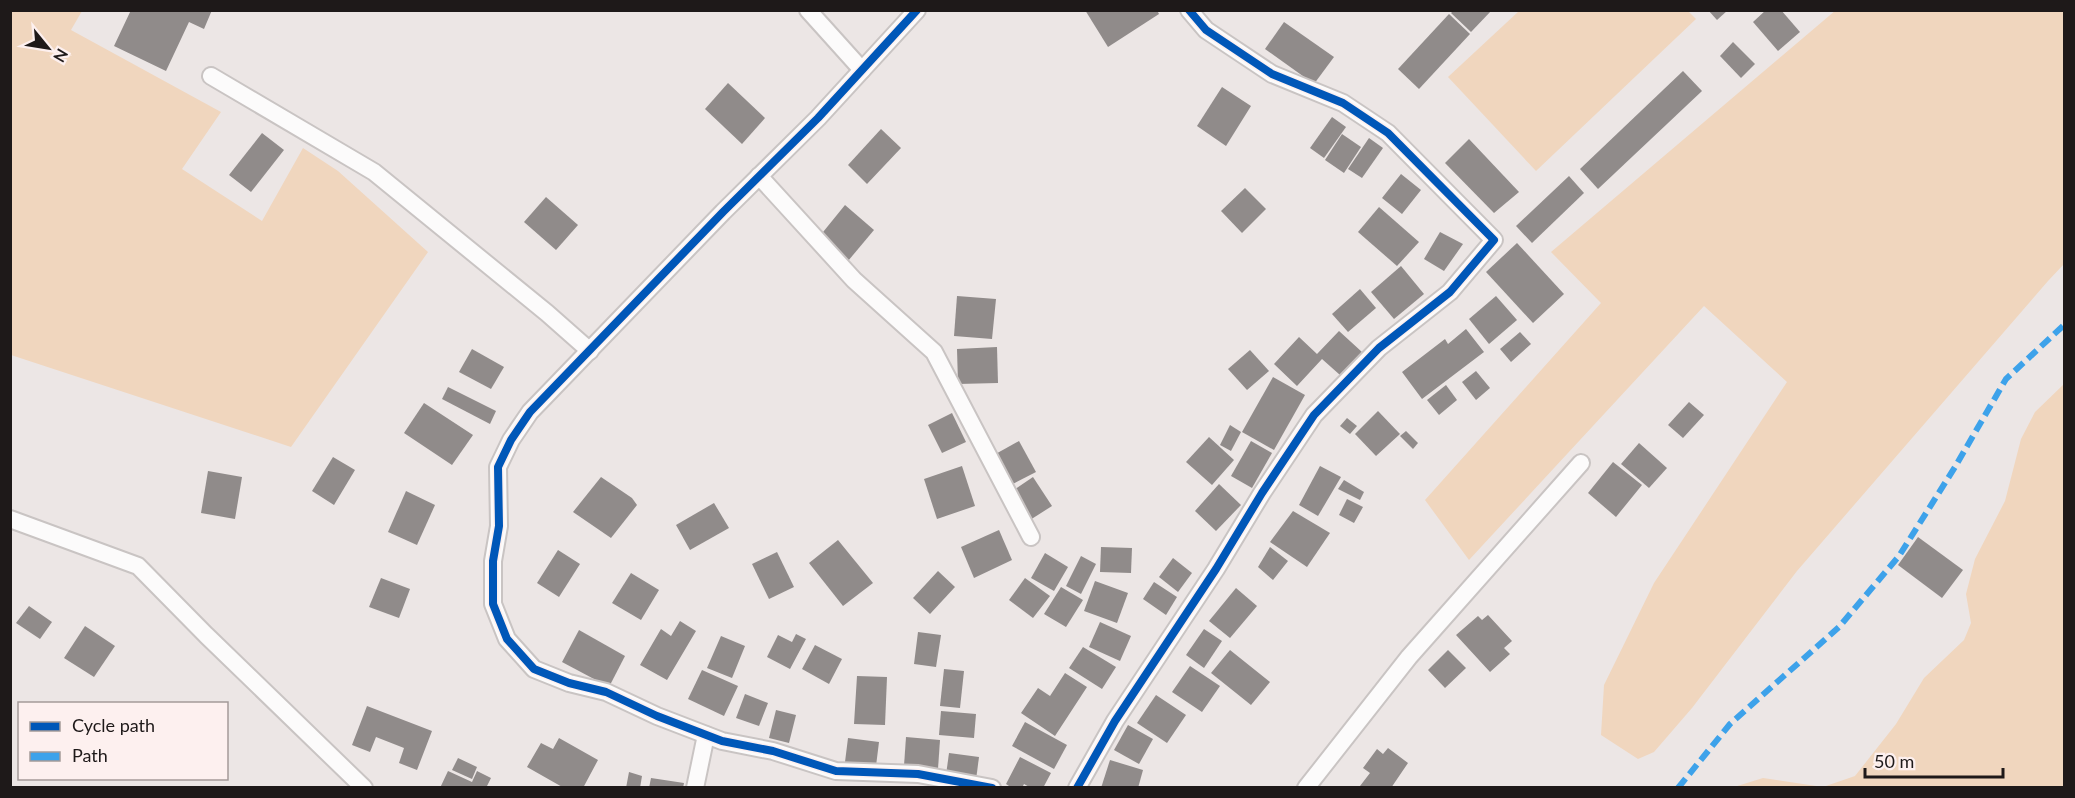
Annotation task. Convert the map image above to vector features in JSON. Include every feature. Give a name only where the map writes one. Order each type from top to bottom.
[{"type":"street","points":[[808,10],[862,70]]},
{"type":"street","points":[[917,10],[818,118],[530,412],[511,440],[498,467],[499,526],[493,561],[493,604],[507,639],[534,669],[568,683],[606,692],[657,716],[722,741],[772,751],[836,771],[918,774],[992,788]]},
{"type":"street","points":[[1077,788],[1115,721],[1216,569],[1262,492],[1314,415],[1379,348],[1450,292],[1494,240],[1388,133],[1343,103],[1272,74],[1206,30],[1189,10]]},
{"type":"street","points":[[212,76],[374,172],[547,313],[590,351]]},
{"type":"street","points":[[759,176],[854,280],[934,352],[1031,537]]},
{"type":"street","points":[[1306,788],[1409,657],[1581,464]]},
{"type":"street","points":[[10,519],[138,566],[364,788]]},
{"type":"street","points":[[694,788],[706,735]]},
{"type":"shaded area","points":[[11,10],[82,11],[71,30],[221,112],[182,169],[262,221],[303,148],[338,171],[428,252],[291,447],[11,355]]},
{"type":"shaded area","points":[[1836,10],[2064,11],[2064,264],[1797,571],[1692,708],[1654,752],[1638,759],[1601,735],[1604,685],[1654,583],[1787,382],[1704,306],[1469,560],[1425,500],[1601,303],[1551,252]]},
{"type":"shaded area","points":[[1519,11],[1688,11],[1696,19],[1536,171],[1448,77]]},
{"type":"shaded area","points":[[2064,384],[2064,787],[1823,787],[1855,776],[1896,724],[1924,678],[1964,640],[1971,623],[1966,594],[1975,559],[2005,501],[2021,439],[2035,412]]},
{"type":"shaded area","points":[[1763,778],[1823,787],[1734,787]]},
{"type":"building","points":[[131,10],[212,10],[204,29],[189,22],[166,71],[114,46]]},
{"type":"building","points":[[1085,10],[1157,10],[1159,14],[1108,47]]},
{"type":"building","points":[[1454,10],[1492,10],[1471,32],[1451,13]]},
{"type":"building","points":[[1708,10],[1728,10],[1717,20]]},
{"type":"building","points":[[1766,10],[1781,10],[1800,32],[1778,51],[1753,22]]},
{"type":"building","points":[[1449,14],[1470,34],[1419,89],[1398,69]]},
{"type":"building","points":[[1284,22],[1334,57],[1314,84],[1265,49]]},
{"type":"building","points":[[1733,42],[1755,64],[1741,78],[1720,56]]},
{"type":"building","points":[[1683,71],[1702,91],[1598,189],[1580,169]]},
{"type":"building","points":[[728,83],[765,118],[742,144],[705,109]]},
{"type":"building","points":[[1222,87],[1251,106],[1226,146],[1197,126]]},
{"type":"building","points":[[1332,117],[1346,127],[1324,158],[1310,148]]},
{"type":"building","points":[[881,129],[901,148],[867,184],[848,165]]},
{"type":"building","points":[[262,133],[284,150],[251,192],[229,175]]},
{"type":"building","points":[[1342,134],[1361,147],[1344,173],[1325,160]]},
{"type":"building","points":[[1369,138],[1383,148],[1362,178],[1348,169]]},
{"type":"building","points":[[1469,139],[1519,192],[1494,213],[1445,163]]},
{"type":"building","points":[[1401,174],[1421,190],[1402,214],[1382,198]]},
{"type":"building","points":[[1569,176],[1584,193],[1532,243],[1516,226]]},
{"type":"building","points":[[1245,188],[1266,209],[1242,233],[1221,211]]},
{"type":"building","points":[[546,197],[578,225],[556,250],[524,222]]},
{"type":"building","points":[[845,205],[874,230],[848,261],[819,237]]},
{"type":"building","points":[[1379,207],[1419,242],[1397,266],[1358,232]]},
{"type":"building","points":[[1440,232],[1463,244],[1444,271],[1424,259]]},
{"type":"building","points":[[1517,243],[1564,294],[1533,323],[1486,272]]},
{"type":"building","points":[[1401,266],[1424,294],[1394,319],[1371,292]]},
{"type":"building","points":[[1360,289],[1376,308],[1348,332],[1332,314]]},
{"type":"building","points":[[957,296],[996,299],[992,339],[954,336]]},
{"type":"building","points":[[1496,296],[1517,320],[1489,344],[1469,319]]},
{"type":"building","points":[[1466,329],[1484,352],[1422,399],[1402,372],[1445,339],[1448,344]]},
{"type":"building","points":[[1339,331],[1362,352],[1340,375],[1322,359],[1297,386],[1274,364],[1299,337],[1317,354]]},
{"type":"building","points":[[1520,332],[1531,344],[1511,362],[1500,349]]},
{"type":"building","points":[[997,347],[998,383],[958,384],[957,349]]},
{"type":"building","points":[[472,349],[504,367],[491,389],[459,372]]},
{"type":"building","points":[[1250,350],[1269,371],[1247,390],[1228,369]]},
{"type":"building","points":[[1476,371],[1490,388],[1476,400],[1462,382]]},
{"type":"building","points":[[1273,377],[1305,395],[1274,450],[1242,432]]},
{"type":"building","points":[[1446,385],[1457,400],[1439,415],[1427,400]]},
{"type":"building","points":[[448,387],[496,411],[490,424],[442,399]]},
{"type":"building","points":[[1689,402],[1704,415],[1683,438],[1668,425]]},
{"type":"building","points":[[424,403],[473,435],[452,465],[404,433]]},
{"type":"building","points":[[1378,411],[1400,434],[1376,456],[1355,434]]},
{"type":"building","points":[[952,413],[966,442],[942,453],[928,425]]},
{"type":"building","points":[[1347,418],[1357,426],[1350,434],[1340,426]]},
{"type":"building","points":[[1230,425],[1241,432],[1231,451],[1220,445]]},
{"type":"building","points":[[1406,431],[1418,443],[1413,449],[1400,436]]},
{"type":"building","points":[[1209,437],[1234,460],[1212,485],[1186,462]]},
{"type":"building","points":[[1019,441],[1036,472],[1009,486],[992,456]]},
{"type":"building","points":[[1251,441],[1272,453],[1252,488],[1231,476]]},
{"type":"building","points":[[1639,443],[1667,468],[1649,488],[1621,464]]},
{"type":"building","points":[[333,457],[355,470],[334,505],[312,491]]},
{"type":"building","points":[[1613,462],[1642,485],[1616,517],[1588,493]]},
{"type":"building","points":[[962,466],[975,506],[937,519],[924,479]]},
{"type":"building","points":[[1320,466],[1341,477],[1318,516],[1299,505]]},
{"type":"building","points":[[208,471],[242,477],[235,519],[201,513]]},
{"type":"building","points":[[601,477],[632,498],[637,505],[611,538],[573,512]]},
{"type":"building","points":[[1033,477],[1052,506],[1030,520],[1011,492]]},
{"type":"building","points":[[1344,480],[1364,492],[1360,500],[1338,489]]},
{"type":"building","points":[[1219,484],[1241,505],[1216,531],[1195,511]]},
{"type":"building","points":[[406,491],[435,505],[417,545],[388,532]]},
{"type":"building","points":[[1347,499],[1363,507],[1354,523],[1339,515]]},
{"type":"building","points":[[714,503],[729,528],[690,550],[676,525]]},
{"type":"building","points":[[1293,511],[1330,533],[1307,567],[1270,542]]},
{"type":"building","points":[[999,530],[1012,560],[974,578],[961,547]]},
{"type":"building","points":[[1918,537],[1963,570],[1942,598],[1898,565]]},
{"type":"building","points":[[838,540],[873,583],[843,606],[809,563]]},
{"type":"building","points":[[1101,547],[1132,548],[1131,573],[1100,572]]},
{"type":"building","points":[[1270,547],[1288,561],[1273,580],[1258,567]]},
{"type":"building","points":[[558,550],[580,564],[559,597],[537,583]]},
{"type":"building","points":[[777,552],[794,587],[769,599],[752,564]]},
{"type":"building","points":[[1045,553],[1068,567],[1054,591],[1031,578]]},
{"type":"building","points":[[1081,556],[1096,564],[1081,594],[1066,586]]},
{"type":"building","points":[[1173,558],[1192,573],[1178,592],[1159,577]]},
{"type":"building","points":[[938,571],[955,587],[930,614],[913,598]]},
{"type":"building","points":[[631,573],[659,590],[641,620],[612,603]]},
{"type":"building","points":[[381,578],[410,589],[399,618],[369,607]]},
{"type":"building","points":[[1025,578],[1050,596],[1033,618],[1009,600]]},
{"type":"building","points":[[1095,581],[1128,593],[1117,623],[1084,611]]},
{"type":"building","points":[[1154,582],[1177,597],[1166,615],[1143,599]]},
{"type":"building","points":[[1061,587],[1083,600],[1066,627],[1044,614]]},
{"type":"building","points":[[1236,588],[1257,606],[1230,638],[1209,621]]},
{"type":"building","points":[[29,606],[52,622],[40,639],[16,623]]},
{"type":"building","points":[[1488,615],[1512,641],[1504,648],[1510,654],[1490,672],[1456,635],[1478,616],[1482,620]]},
{"type":"building","points":[[680,621],[696,631],[667,680],[640,665],[661,629],[671,636]]},
{"type":"building","points":[[1100,622],[1131,636],[1120,661],[1089,647]]},
{"type":"building","points":[[85,626],[115,646],[94,677],[64,658]]},
{"type":"building","points":[[1204,629],[1222,641],[1204,668],[1186,655]]},
{"type":"building","points":[[579,630],[625,656],[609,687],[562,662]]},
{"type":"building","points":[[918,632],[941,635],[936,667],[914,664]]},
{"type":"building","points":[[796,634],[806,639],[790,669],[767,657],[778,635],[792,642]]},
{"type":"building","points":[[721,636],[745,646],[732,678],[707,668]]},
{"type":"building","points":[[815,645],[842,659],[829,684],[802,669]]},
{"type":"building","points":[[1083,647],[1116,667],[1102,689],[1069,668]]},
{"type":"building","points":[[1230,650],[1270,682],[1251,705],[1211,673]]},
{"type":"building","points":[[1448,650],[1466,668],[1445,688],[1428,670]]},
{"type":"building","points":[[1190,666],[1220,686],[1202,712],[1172,692]]},
{"type":"building","points":[[944,669],[964,671],[960,708],[940,706]]},
{"type":"building","points":[[702,670],[738,686],[724,716],[688,699]]},
{"type":"building","points":[[1065,673],[1087,687],[1055,736],[1021,713],[1038,688],[1050,696]]},
{"type":"building","points":[[857,676],[887,677],[885,725],[854,724]]},
{"type":"building","points":[[745,694],[768,703],[759,726],[736,718]]},
{"type":"building","points":[[1156,695],[1186,715],[1167,743],[1137,723]]},
{"type":"building","points":[[367,706],[432,731],[417,770],[399,763],[404,748],[376,737],[370,752],[352,745]]},
{"type":"building","points":[[776,710],[796,715],[789,743],[769,738]]},
{"type":"building","points":[[941,711],[976,714],[974,738],[939,735]]},
{"type":"building","points":[[1025,722],[1067,745],[1054,769],[1012,746]]},
{"type":"building","points":[[1128,725],[1153,739],[1139,764],[1114,750]]},
{"type":"building","points":[[906,737],[940,740],[938,769],[904,766]]},
{"type":"building","points":[[559,738],[598,760],[583,788],[564,788],[527,767],[541,743],[553,749]]},
{"type":"building","points":[[848,738],[879,742],[876,766],[845,762]]},
{"type":"building","points":[[1388,748],[1408,763],[1391,788],[1362,788],[1360,786],[1370,773],[1363,768],[1377,749],[1383,754]]},
{"type":"building","points":[[949,753],[979,757],[976,780],[946,775]]},
{"type":"building","points":[[1020,757],[1051,773],[1043,788],[1031,788],[1024,784],[1022,788],[1012,788],[1006,784]]},
{"type":"building","points":[[458,758],[477,767],[472,779],[452,770]]},
{"type":"building","points":[[1110,760],[1143,770],[1138,788],[1101,788]]},
{"type":"building","points":[[448,771],[472,782],[477,771],[491,778],[486,788],[440,788]]},
{"type":"building","points":[[629,772],[642,776],[640,788],[626,788]]},
{"type":"building","points":[[651,778],[684,783],[683,788],[649,788]]},
{"type":"marked path","points":[[1678,788],[1730,724],[1839,627],[1899,556],[1955,467],[2006,379],[2064,325]]},
{"type":"cycle path","points":[[917,10],[818,118],[723,212],[530,412],[511,440],[498,467],[499,526],[493,561],[493,604],[507,639],[534,669],[569,683],[606,692],[657,716],[722,741],[773,751],[836,771],[918,774],[992,788]]},
{"type":"cycle path","points":[[1077,788],[1115,721],[1216,569],[1262,493],[1314,415],[1379,348],[1450,292],[1494,240],[1388,133],[1343,103],[1272,74],[1206,30],[1189,10]]}]
